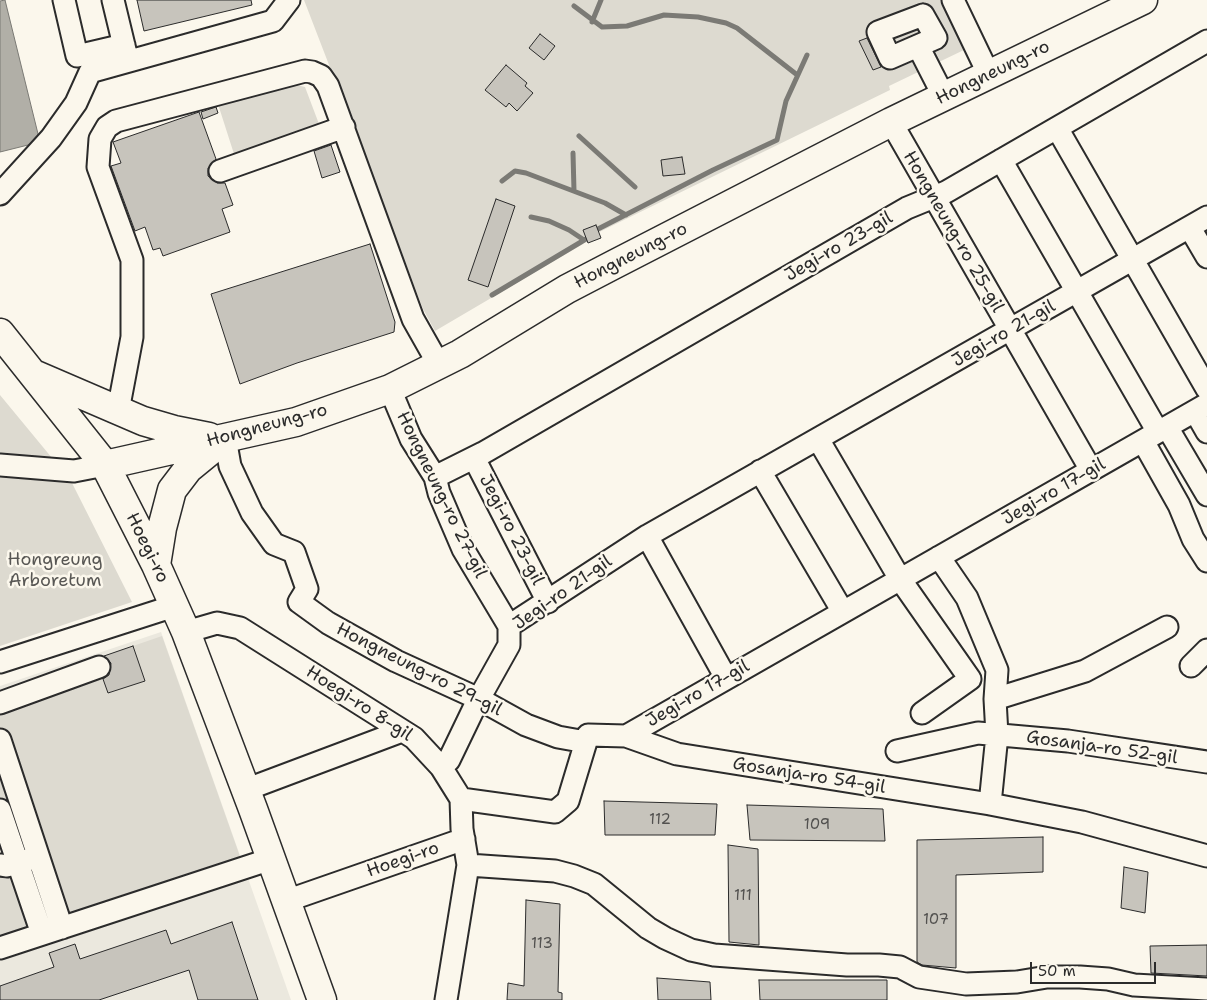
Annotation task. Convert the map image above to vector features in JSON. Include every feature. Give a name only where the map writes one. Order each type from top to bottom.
[{"type":"main road","name":"Hongneung-ro","points":[[105,466],[296,422],[390,389],[439,365],[567,289],[890,122],[1143,0]]},
{"type":"main road","name":"Hoegi-ro","points":[[0,333],[105,466],[156,565],[186,632],[322,1000]]},
{"type":"main road","points":[[32,373],[118,411],[174,430],[198,436],[226,438]]},
{"type":"main road","points":[[156,565],[162,528],[172,490],[188,469],[226,438]]},
{"type":"street","points":[[64,0],[77,56],[125,52],[273,21],[289,0]]},
{"type":"street","points":[[113,0],[125,52]]},
{"type":"street","points":[[953,0],[988,75]]},
{"type":"street","name":"Jegi-ro 23-gil","points":[[435,477],[474,458],[908,208],[946,192],[1207,41]]},
{"type":"street","points":[[918,46],[944,97]]},
{"type":"street","points":[[0,194],[51,138],[76,103],[90,72],[125,52]]},
{"type":"street","points":[[118,411],[132,337],[132,260],[98,167],[100,140],[107,127],[116,121],[305,71],[321,76],[328,86],[412,319],[439,365]]},
{"type":"street","name":"Hongneung-ro 25-gil","points":[[890,122],[1091,470]]},
{"type":"street","points":[[220,171],[344,127]]},
{"type":"street","points":[[1057,128],[1207,389]]},
{"type":"street","points":[[1001,160],[1156,433],[1207,495]]},
{"type":"street","name":"Jegi-ro 21-gil","points":[[441,768],[449,760],[479,699],[509,645],[510,626],[647,536],[1010,331],[1198,222],[1207,257]]},
{"type":"street","name":"Hongneung-ro 27-gil","points":[[390,389],[411,439],[435,477],[439,493],[463,549],[510,626]]},
{"type":"street","points":[[1201,408],[1207,432]]},
{"type":"street","name":"Jegi-ro 17-gil","points":[[626,736],[1201,408]]},
{"type":"street","points":[[1156,433],[1179,504],[1193,539],[1207,561]]},
{"type":"street","name":"Hongneung-ro 29-gil","points":[[226,438],[230,466],[252,513],[274,544],[294,552],[307,589],[299,602],[328,623],[396,661],[479,699],[526,725],[558,737],[586,742]]},
{"type":"street","points":[[818,439],[900,579],[970,679],[922,713]]},
{"type":"street","name":"Jegi-ro 23-gil","points":[[474,458],[548,602]]},
{"type":"street","points":[[0,465],[74,471],[105,466]]},
{"type":"street","points":[[760,471],[843,612]]},
{"type":"street","points":[[647,536],[726,678]]},
{"type":"street","points":[[939,557],[967,598],[997,670],[995,699],[997,735],[990,804]]},
{"type":"street","points":[[0,662],[174,606]]},
{"type":"street","name":"Hoegi-ro 8-gil","points":[[186,632],[217,623],[240,628],[414,738],[441,768],[462,798]]},
{"type":"street","points":[[995,699],[1085,671],[1167,627]]},
{"type":"street","points":[[1191,666],[1207,650]]},
{"type":"street","points":[[0,703],[99,666]]},
{"type":"street","points":[[245,790],[402,731]]},
{"type":"street","name":"Gosanja-ro 52-gil","points":[[897,751],[978,733],[1068,741],[1207,762]]},
{"type":"street","name":"Gosanja-ro 54-gil","points":[[586,742],[588,735],[626,736],[677,754],[990,804],[1082,822],[1207,856]]},
{"type":"street","points":[[0,740],[62,928]]},
{"type":"street","points":[[446,1000],[458,936],[468,865],[464,839],[462,798],[555,812],[568,801],[586,742]]},
{"type":"street","points":[[0,810],[9,864],[42,934]]},
{"type":"street","name":"Hoegi-ro","points":[[286,901],[464,839]]},
{"type":"street","points":[[9,864],[38,857]]},
{"type":"street","points":[[0,948],[271,859]]},
{"type":"street","points":[[468,865],[555,871],[574,876],[594,884],[648,928],[664,938],[691,950],[714,955],[886,965],[900,967],[919,977],[966,984],[1017,982],[1047,977],[1080,977],[1108,979],[1134,986],[1207,989]]},
{"type":"shaded area","points":[[5,0],[40,142],[0,152],[0,1]]},
{"type":"shaded area","points":[[161,632],[291,1000],[0,1000],[0,686]]},
{"type":"green space","points":[[304,0],[945,0],[966,49],[889,86],[890,90],[585,239],[583,244],[435,331],[423,309]]},
{"type":"green space","points":[[281,81],[305,87],[319,124],[234,154],[217,101]]},
{"type":"green space","name":"Hongreung Arboretum","points":[[0,395],[71,481],[132,602],[0,646]]},
{"type":"green space","points":[[162,636],[244,868],[42,934],[0,810],[0,703],[99,667],[108,693],[145,681],[133,646]]},
{"type":"green space","points":[[0,874],[16,880],[31,925],[0,936]]},
{"type":"building","points":[[137,0],[251,0],[252,5],[144,31]]},
{"type":"building","points":[[540,34],[555,46],[544,60],[529,48]]},
{"type":"building","points":[[867,38],[881,67],[873,70],[859,41]]},
{"type":"building","points":[[506,65],[527,83],[525,86],[533,93],[517,111],[509,103],[506,107],[485,90]]},
{"type":"building","points":[[216,107],[218,113],[203,119],[201,112]]},
{"type":"building","points":[[199,112],[216,159],[208,168],[208,176],[217,183],[225,183],[233,205],[222,209],[230,232],[163,256],[160,248],[153,250],[145,227],[135,231],[111,166],[121,163],[113,142]]},
{"type":"building","points":[[331,145],[340,172],[322,178],[314,151]]},
{"type":"building","points":[[682,157],[685,174],[663,176],[661,160]]},
{"type":"building","points":[[496,199],[515,206],[488,287],[468,280]]},
{"type":"building","points":[[596,225],[601,238],[588,243],[583,230]]},
{"type":"building","points":[[370,244],[395,322],[394,332],[297,363],[240,384],[211,294]]},
{"type":"building","points":[[133,646],[145,681],[108,693],[103,679],[109,675],[111,663],[104,656]]},
{"type":"building","points":[[604,801],[717,804],[715,835],[605,835]]},
{"type":"building","points":[[747,805],[883,809],[885,841],[750,840]]},
{"type":"building","points":[[1043,837],[1043,872],[956,875],[956,968],[922,965],[917,962],[917,840]]},
{"type":"building","points":[[728,845],[758,849],[759,945],[729,942]]},
{"type":"building","points":[[1124,867],[1148,872],[1145,913],[1121,908]]},
{"type":"building","points":[[526,900],[560,904],[558,992],[562,993],[562,1000],[507,1000],[508,983],[524,986]]},
{"type":"building","points":[[232,922],[258,1000],[198,1000],[189,970],[99,1000],[0,1000],[0,986],[54,967],[49,953],[75,944],[80,959],[166,930],[171,944]]},
{"type":"building","points":[[1207,945],[1207,976],[1151,973],[1150,946]]},
{"type":"building","points":[[657,978],[710,982],[711,1000],[658,1000]]},
{"type":"building","points":[[759,980],[887,980],[887,1000],[760,1000]]},
{"type":"waterway","points":[[592,22],[601,0]]},
{"type":"waterway","points":[[574,6],[602,27],[627,26],[664,15],[698,17],[726,23],[737,28],[796,74]]},
{"type":"waterway","points":[[598,229],[713,170],[777,140],[786,101],[807,55]]},
{"type":"waterway","points":[[579,136],[635,187]]},
{"type":"waterway","points":[[573,153],[574,191]]},
{"type":"waterway","points":[[502,181],[515,171],[526,173],[605,203],[626,215]]},
{"type":"waterway","points":[[531,217],[549,221],[569,230],[584,240]]},
{"type":"waterway","points":[[492,295],[586,239]]}]
